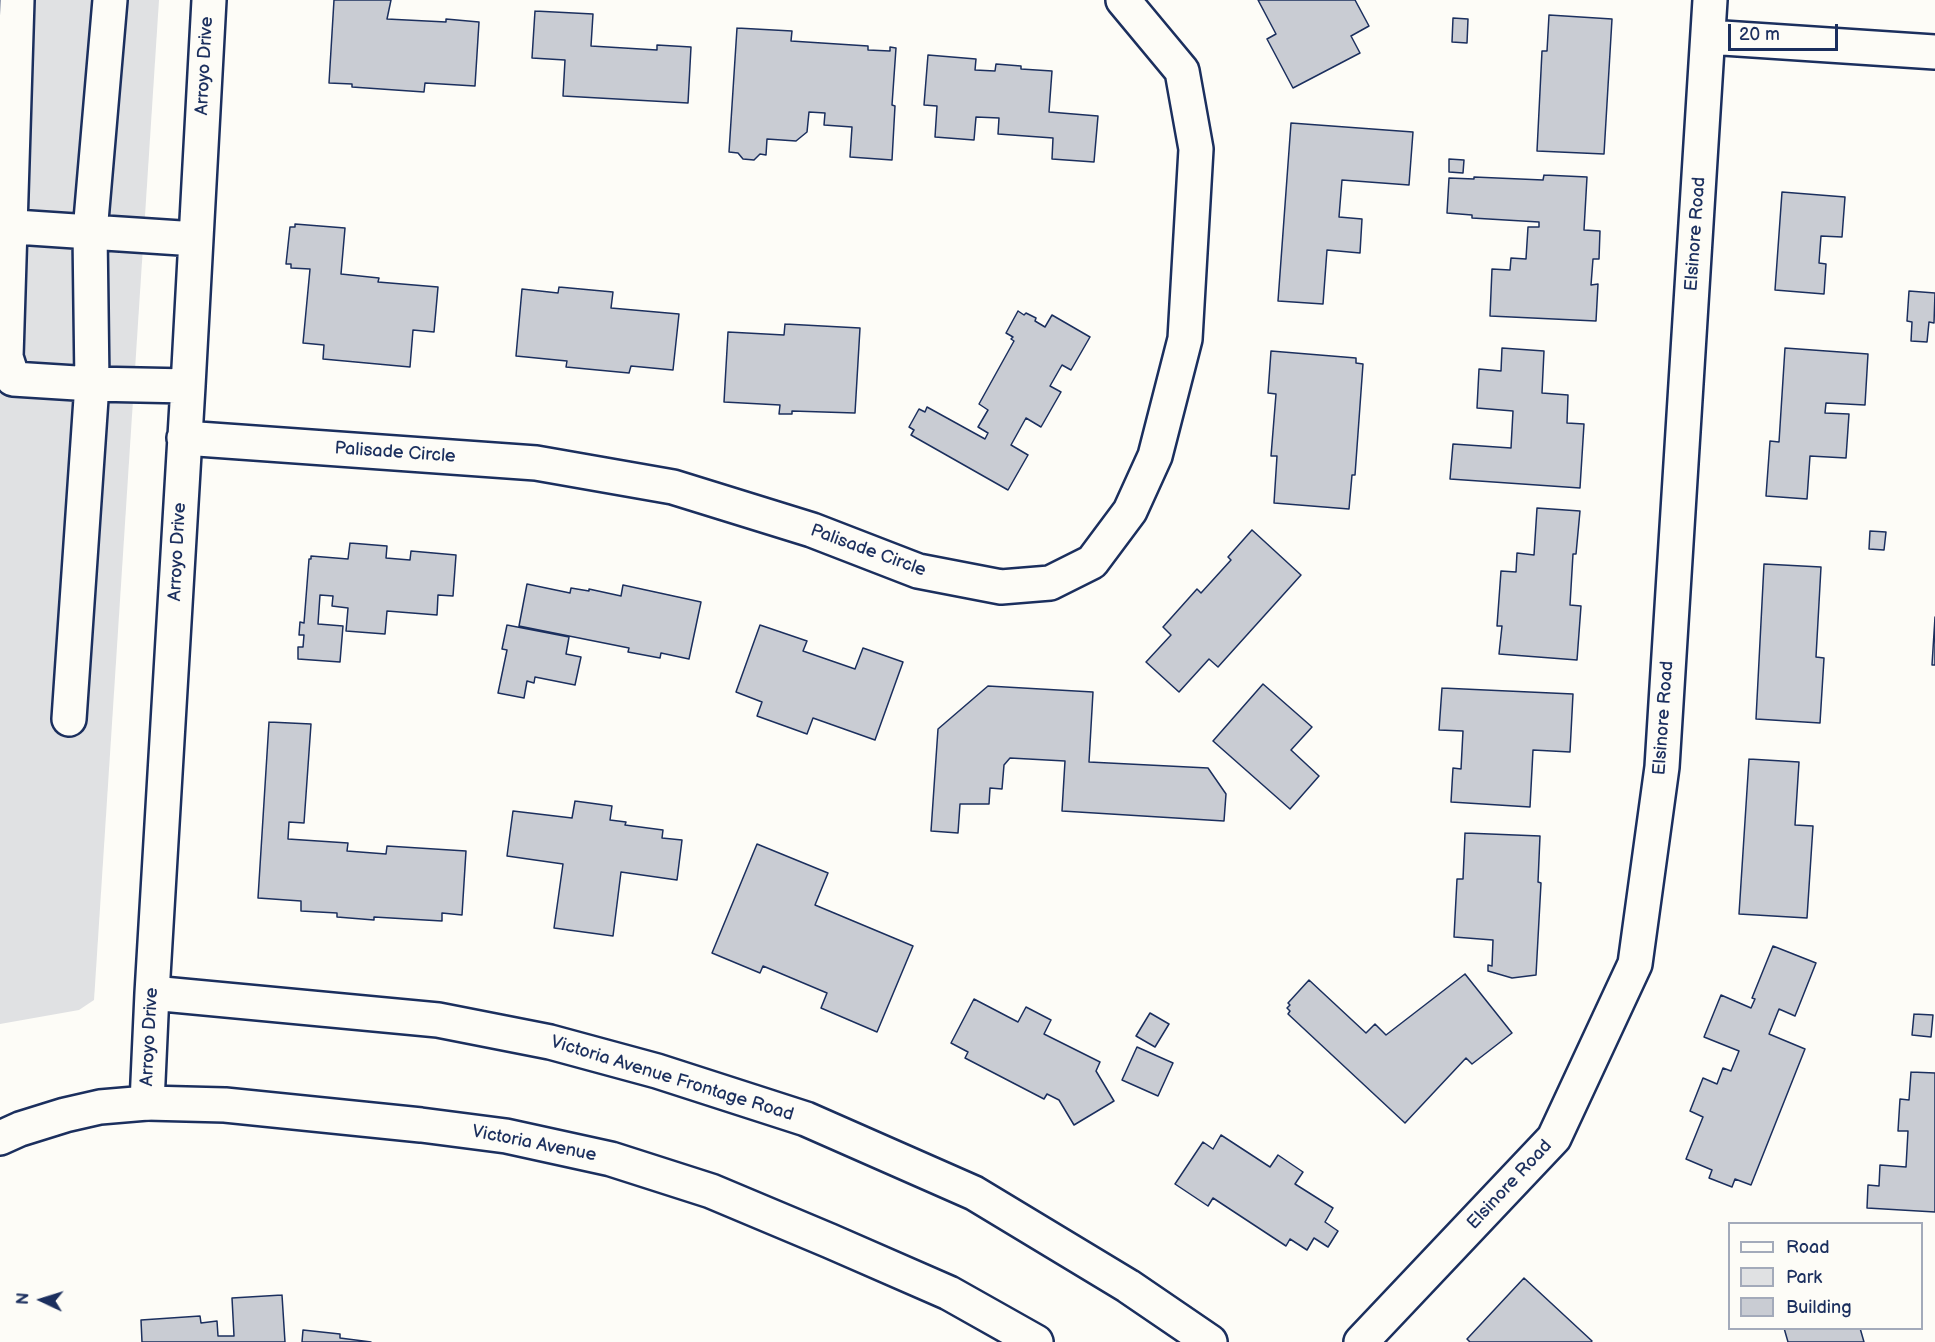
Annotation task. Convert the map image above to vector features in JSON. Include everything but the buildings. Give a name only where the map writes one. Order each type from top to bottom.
[{"type":"street","points":[[17,0],[5,227],[7,379],[188,386]]},
{"type":"street","points":[[69,719],[92,384],[90,232],[110,0]]},
{"type":"street","name":"Arroyo Drive","points":[[147,1103],[209,0]]},
{"type":"street","name":"Palisade Circle","points":[[184,438],[537,463],[673,487],[812,530],[918,571],[1001,587],[1050,583],[1092,562],[1130,511],[1155,456],[1185,339],[1196,149],[1182,71],[1124,0]]},
{"type":"street","name":"Elsinore Road","points":[[1361,1342],[1554,1138],[1635,963],[1662,766],[1710,0]]},
{"type":"street","points":[[1708,37],[1935,52]]},
{"type":"street","points":[[5,227],[196,239]]},
{"type":"street","name":"Victoria Avenue Frontage Road","points":[[152,993],[438,1020],[571,1047],[657,1071],[806,1119],[974,1193],[1128,1286],[1210,1342]]},
{"type":"street","name":"Victoria Avenue","points":[[0,1138],[20,1129],[65,1115],[100,1107],[147,1103],[225,1106],[421,1125],[506,1136],[611,1159],[711,1191],[949,1293],[1036,1342]]},
{"type":"green space","points":[[0,0],[159,0],[94,1000],[79,1010],[0,1024]]}]
